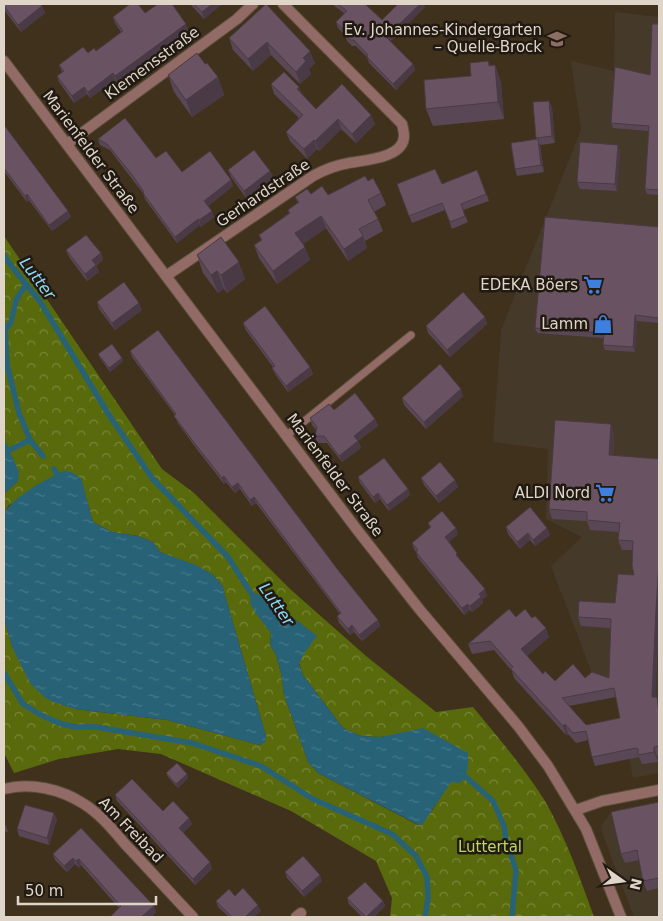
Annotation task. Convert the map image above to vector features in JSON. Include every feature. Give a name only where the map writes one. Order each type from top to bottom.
[{"type":"street","name":"Klemensstraße","points":[[67,144],[237,19],[254,4]]},
{"type":"street","name":"Gerhardstraße","points":[[166,276],[312,176],[330,168],[348,163],[373,160],[390,154],[399,148],[405,137],[402,124],[284,4]]},
{"type":"street","name":"Marienfelder Straße","points":[[4,61],[286,436],[420,610],[523,733],[552,772],[576,810],[593,844],[621,917]]},
{"type":"street","name":"Am Freibad","points":[[4,788],[15,786],[41,787],[63,794],[84,804],[104,821],[193,917]]},
{"type":"street","points":[[576,810],[602,801],[659,790]]},
{"type":"lane","points":[[286,436],[411,335]]},
{"type":"shaded area","points":[[615,12],[659,17],[659,773],[633,778],[616,689],[595,681],[551,566],[582,537],[546,519],[548,449],[493,442],[501,330],[581,130],[571,61],[614,71]]},
{"type":"shaded area","points":[[659,802],[659,917],[634,917],[601,830],[602,824],[610,814],[617,810]]},
{"type":"green space","name":"Luttertal","points":[[4,236],[162,469],[194,493],[290,589],[366,656],[436,712],[473,707],[520,765],[545,801],[566,844],[594,917],[390,917],[392,898],[376,861],[291,811],[161,754],[118,749],[59,759],[14,773],[4,753],[4,618],[12,647],[75,709],[167,720],[260,745],[265,742],[266,736],[222,585],[212,574],[160,552],[153,542],[138,536],[112,532],[93,522],[81,479],[9,505],[4,513],[4,494],[18,481],[18,472],[4,438]],"holes":[[[261,595],[276,612],[291,616],[316,636],[302,655],[299,663],[303,675],[343,728],[361,736],[380,737],[399,734],[451,781],[432,810],[418,825],[318,773],[308,762],[284,695],[276,655],[270,645],[271,633],[268,628]]]},
{"type":"water","points":[[4,438],[19,472],[18,481],[4,494]]},
{"type":"water","points":[[64,471],[71,472],[81,478],[93,522],[112,532],[138,536],[153,542],[160,552],[196,565],[212,574],[222,585],[266,736],[265,742],[260,745],[167,720],[75,709],[53,702],[43,696],[30,683],[12,647],[4,618],[4,513],[23,494]]},
{"type":"water","points":[[256,593],[276,611],[291,616],[317,636],[303,655],[299,664],[303,675],[343,728],[361,736],[380,737],[423,728],[468,753],[467,769],[463,780],[460,783],[451,782],[422,825],[318,773],[308,762],[284,695],[276,655],[270,645],[271,633],[250,603],[251,595]]},
{"type":"building","points":[[4,4],[40,4],[42,6],[18,25]]},
{"type":"building","points":[[130,4],[138,4],[145,13],[158,4],[172,4],[186,24],[115,76],[113,73],[88,92],[84,87],[72,96],[57,76],[64,71],[59,65],[83,47],[88,53],[94,48],[96,51],[123,31],[113,17]]},
{"type":"building","points":[[194,4],[212,4],[202,12]]},
{"type":"building","points":[[266,4],[310,51],[303,58],[306,61],[296,72],[267,42],[248,59],[229,38]]},
{"type":"building","points":[[338,4],[365,4],[382,20],[398,4],[420,4],[386,37],[413,64],[393,84],[367,57],[368,55],[354,40],[350,40],[345,35],[345,31],[336,22],[347,11]]},
{"type":"building","points":[[652,24],[659,24],[659,190],[645,189],[649,126],[611,123],[615,67],[650,75]]},
{"type":"building","points":[[197,53],[218,77],[186,100],[168,75]]},
{"type":"building","points":[[488,61],[489,66],[495,65],[498,102],[426,109],[424,80],[471,76],[470,63]]},
{"type":"building","points":[[284,72],[299,87],[297,89],[316,109],[342,84],[371,115],[352,134],[338,119],[304,149],[286,132],[303,115],[271,84]]},
{"type":"building","points":[[549,101],[552,136],[536,138],[533,102]]},
{"type":"building","points":[[125,118],[156,158],[166,151],[182,172],[210,151],[231,180],[204,201],[212,211],[198,219],[175,237],[130,172],[107,144],[98,139]]},
{"type":"building","points":[[4,125],[68,211],[49,225],[27,194],[25,196],[4,168]]},
{"type":"building","points":[[538,139],[541,165],[515,169],[511,143]]},
{"type":"building","points":[[580,142],[618,145],[615,184],[577,182]]},
{"type":"building","points":[[254,150],[270,171],[244,191],[228,170]]},
{"type":"building","points":[[435,169],[442,184],[477,170],[486,194],[461,204],[465,216],[450,222],[442,203],[409,216],[397,184]]},
{"type":"building","points":[[365,176],[368,181],[373,178],[381,193],[368,200],[378,219],[359,229],[363,236],[344,249],[321,216],[295,233],[305,247],[273,271],[254,245],[262,240],[259,235],[290,213],[288,210],[299,202],[295,197],[307,189],[311,194],[322,186],[328,195]]},
{"type":"building","points":[[545,217],[659,227],[659,318],[635,315],[633,347],[603,345],[604,333],[535,328]]},
{"type":"building","points":[[86,235],[101,253],[92,260],[96,265],[85,274],[66,250]]},
{"type":"building","points":[[221,237],[239,262],[221,275],[217,271],[211,275],[197,255]]},
{"type":"building","points":[[124,282],[139,303],[112,323],[97,302]]},
{"type":"building","points":[[463,292],[485,317],[447,350],[426,326]]},
{"type":"building","points":[[265,306],[310,367],[286,386],[272,368],[275,366],[243,323]]},
{"type":"building","points":[[158,330],[338,570],[378,620],[359,635],[352,625],[348,629],[337,616],[341,613],[254,497],[250,500],[238,483],[232,487],[224,476],[222,478],[174,416],[176,414],[130,351]]},
{"type":"building","points":[[112,344],[122,358],[109,368],[98,354]]},
{"type":"building","points":[[440,364],[461,389],[424,422],[402,398]]},
{"type":"building","points":[[355,393],[375,419],[354,436],[358,441],[339,456],[324,436],[315,436],[317,427],[310,418],[329,404],[334,410]]},
{"type":"building","points":[[555,420],[611,424],[609,455],[659,459],[659,561],[652,697],[657,697],[659,746],[654,747],[654,752],[638,755],[638,749],[636,748],[592,757],[586,731],[573,733],[565,724],[563,726],[511,669],[513,667],[490,641],[468,644],[509,609],[516,617],[525,609],[532,618],[535,616],[546,628],[521,649],[543,674],[545,671],[555,681],[573,664],[585,678],[592,672],[609,678],[611,619],[578,617],[579,601],[615,603],[618,574],[634,575],[632,565],[633,541],[618,540],[620,523],[587,520],[587,512],[549,509]],"holes":[[[614,688],[620,718],[586,725],[562,698]]]},
{"type":"building","points":[[384,458],[408,489],[387,505],[378,493],[373,497],[358,477]]},
{"type":"building","points":[[440,462],[455,480],[436,496],[421,478]]},
{"type":"building","points":[[530,507],[547,528],[533,540],[528,533],[517,542],[506,527]]},
{"type":"building","points":[[442,511],[456,528],[445,537],[457,553],[456,555],[485,589],[479,594],[481,597],[470,606],[468,604],[462,608],[416,552],[418,550],[412,543],[431,527],[428,523]]},
{"type":"building","points":[[177,763],[187,774],[176,784],[166,773]]},
{"type":"building","points":[[132,779],[163,811],[173,801],[189,818],[179,828],[210,862],[193,879],[115,795]]},
{"type":"building","points":[[659,802],[659,878],[643,881],[637,850],[621,854],[611,812]]},
{"type":"building","points":[[25,805],[54,813],[47,838],[17,829]]},
{"type":"building","points":[[81,828],[154,906],[141,917],[112,917],[121,906],[79,859],[76,861],[73,858],[64,866],[53,854]]},
{"type":"building","points":[[303,856],[320,875],[302,891],[285,872]]},
{"type":"building","points":[[365,882],[383,901],[366,917],[347,898]]},
{"type":"building","points":[[243,888],[258,905],[245,917],[232,917],[216,901],[229,889],[235,896]]},
{"type":"waterway","name":"Lutter","points":[[4,255],[41,303],[109,415],[152,478],[228,557],[256,601]]},
{"type":"waterway","points":[[26,284],[16,300],[11,322],[5,330],[7,365],[19,413],[30,440],[43,456]]},
{"type":"waterway","points":[[9,450],[30,440]]},
{"type":"waterway","points":[[54,469],[57,474]]},
{"type":"waterway","name":"Lutter","points":[[4,673],[23,704],[59,723],[75,727],[96,727],[192,743],[261,766],[313,799],[392,834],[416,856],[427,877],[428,898],[425,917]]},
{"type":"waterway","name":"Lutter","points":[[460,776],[466,777],[493,801],[504,826],[506,840],[516,870],[512,917]]},
{"type":"place","name":"Ev. Johannes-Kindergarten – Quelle-Brock","points":[[557,39]]},
{"type":"place","name":"EDEKA Böers","points":[[593,285]]},
{"type":"place","name":"Lamm","points":[[603,324]]},
{"type":"place","name":"ALDI Nord","points":[[605,493]]}]
